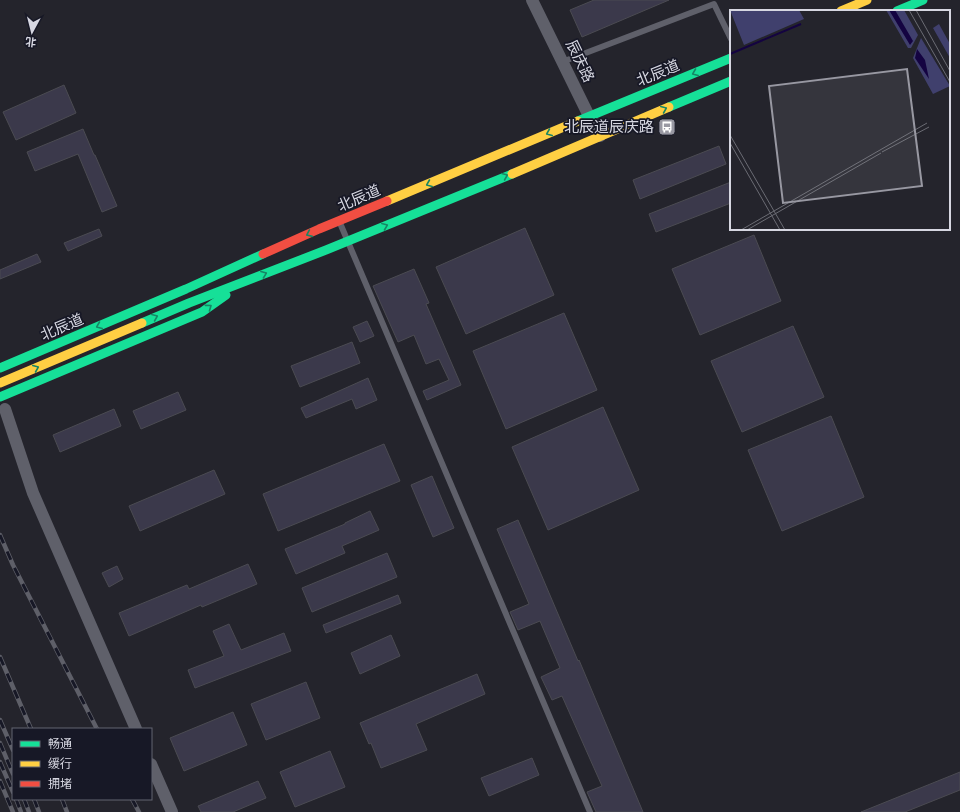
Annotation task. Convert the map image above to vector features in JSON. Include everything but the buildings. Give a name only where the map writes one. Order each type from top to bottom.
[{"type":"main road","points":[[843,10],[867,0]]},
{"type":"main road","points":[[899,10],[923,0]]},
{"type":"main road","name":"北辰道","points":[[0,368],[186,289],[339,221],[730,58]]},
{"type":"main road","name":"北辰道","points":[[0,383],[189,303],[468,192],[730,81]]},
{"type":"main road","points":[[197,275],[240,265]]},
{"type":"main road","points":[[0,397],[202,312],[246,281]]},
{"type":"street","name":"辰庆路","points":[[532,0],[604,134]]},
{"type":"street","name":"辰庆路","points":[[539,0],[565,61]]},
{"type":"street","points":[[5,409],[33,493],[136,728]]},
{"type":"street","points":[[152,766],[172,812]]},
{"type":"lane","points":[[565,61],[714,4],[730,37]]},
{"type":"lane","points":[[339,221],[590,812]]},
{"type":"railway","points":[[0,535],[13,565],[96,728]]},
{"type":"railway","points":[[0,657],[31,728]]},
{"type":"railway","points":[[0,720],[12,748]]},
{"type":"railway","points":[[0,743],[12,772]]},
{"type":"railway","points":[[0,762],[12,790]]},
{"type":"railway","points":[[0,781],[13,812]]},
{"type":"railway","points":[[16,800],[21,812]]},
{"type":"railway","points":[[24,800],[29,812]]},
{"type":"railway","points":[[34,800],[39,812]]},
{"type":"railway","points":[[62,800],[67,812]]},
{"type":"railway","points":[[133,800],[139,812]]},
{"type":"traffic: fast","points":[[899,10],[923,0]]},
{"type":"traffic: fast","points":[[578,121],[730,58]]},
{"type":"traffic: fast","points":[[669,107],[730,81]]},
{"type":"traffic: fast","points":[[142,323],[512,174]]},
{"type":"traffic: fast","points":[[0,368],[186,289],[263,254]]},
{"type":"traffic: fast","points":[[0,397],[202,312],[226,295]]},
{"type":"traffic: slow","points":[[843,10],[867,0]]},
{"type":"traffic: slow","points":[[512,174],[669,107]]},
{"type":"traffic: slow","points":[[387,201],[578,121]]},
{"type":"traffic: slow","points":[[0,383],[142,323]]},
{"type":"traffic: jam","points":[[263,254],[387,201]]},
{"type":"place","name":"北辰道辰庆路","points":[[667,127]]}]
